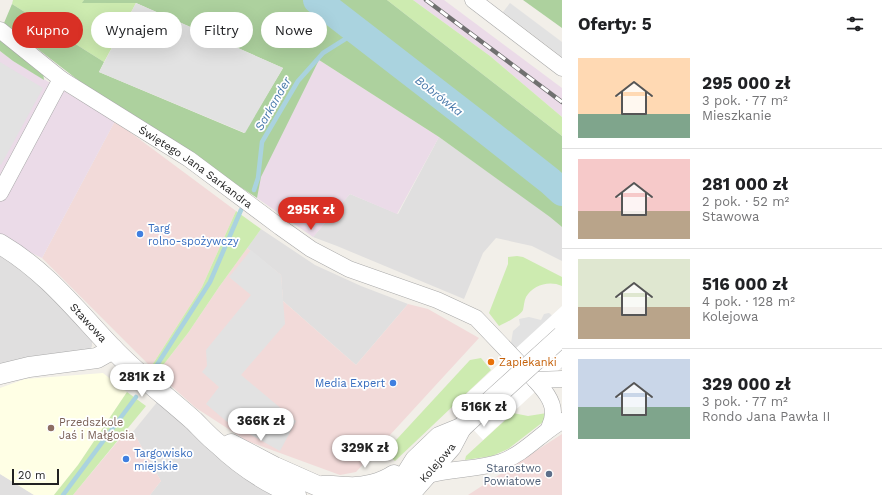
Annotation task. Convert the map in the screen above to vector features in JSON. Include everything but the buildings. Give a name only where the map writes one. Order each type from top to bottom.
[{"type":"street","points":[[473,0],[562,68]]},
{"type":"street","name":"Świętego Jana Sarkandra","points":[[0,30],[61,79],[189,159],[280,227],[311,248],[349,269],[437,300],[476,318],[545,392],[551,402],[556,425]]},
{"type":"street","points":[[0,193],[61,79]]},
{"type":"street","name":"Stawowa","points":[[0,244],[19,255],[52,283],[113,349],[145,380],[194,421],[242,465],[283,491],[296,495]]},
{"type":"street","name":"Kolejowa","points":[[409,495],[420,468],[439,437],[461,428],[562,336]]},
{"type":"street","points":[[0,374],[29,366],[97,358],[113,349]]},
{"type":"street","points":[[535,380],[562,379]]},
{"type":"street","name":"Stawowa","points":[[194,421],[249,454],[338,495]]},
{"type":"street","points":[[318,486],[334,485],[349,487],[369,485],[420,468],[440,471],[488,465],[502,461],[519,452],[556,425]]},
{"type":"street","name":"Kolejowa","points":[[380,495],[391,489],[405,476],[420,468]]},
{"type":"street","points":[[365,495],[380,495]]},
{"type":"shaded area","points":[[413,0],[444,0],[562,88],[562,117],[490,56]]},
{"type":"shaded area","points":[[136,3],[156,12],[131,12]]},
{"type":"shaded area","points":[[510,3],[562,42],[562,57],[503,12]]},
{"type":"shaded area","points":[[182,23],[190,27],[190,48],[238,48],[283,68],[245,133],[99,72],[112,48],[182,48]]},
{"type":"shaded area","points":[[0,51],[13,61],[115,121],[42,258],[0,238]]},
{"type":"shaded area","points":[[319,60],[439,137],[397,214],[350,194],[313,237],[257,198],[260,177]]},
{"type":"shaded area","points":[[0,62],[43,88],[1,165],[0,164]]},
{"type":"shaded area","name":"Targ rolno-spożywczy","points":[[115,121],[236,211],[202,287],[151,367],[42,258]]},
{"type":"shaded area","points":[[439,137],[551,217],[562,227],[562,261],[532,246],[496,238],[483,253],[464,299],[313,237],[350,194],[398,214]]},
{"type":"shaded area","points":[[261,229],[315,265],[361,286],[408,304],[356,365],[283,301],[281,275],[247,248]]},
{"type":"shaded area","points":[[247,248],[281,275],[283,301],[356,365],[408,304],[428,309],[479,338],[356,472],[340,475],[247,441],[196,408],[157,373],[188,333]]},
{"type":"shaded area","points":[[251,250],[281,275],[285,324],[241,375],[296,421],[280,451],[226,421],[206,404],[219,387],[202,372],[207,366],[206,350],[251,295],[229,277]]},
{"type":"shaded area","points":[[0,253],[41,284],[92,340],[90,350],[0,368]]},
{"type":"shaded area","points":[[549,313],[556,319],[562,313],[562,369],[536,370],[511,343],[513,331],[520,325],[519,319],[529,317],[541,320],[544,314]]},
{"type":"shaded area","name":"Przedszkole Jaś i Małgosia","points":[[103,373],[127,392],[78,465],[54,495],[34,495],[0,474],[0,388],[25,379]]},
{"type":"shaded area","points":[[158,401],[276,495],[150,495],[161,481],[136,437],[132,433]]},
{"type":"shaded area","name":"Targowisko miejskie","points":[[128,429],[136,437],[161,481],[150,495],[73,495]]},
{"type":"shaded area","points":[[562,434],[562,495],[468,495]]},
{"type":"shaded area","points":[[0,474],[34,495],[0,495]]},
{"type":"green space","points":[[13,0],[84,0],[83,3],[136,3],[131,12],[91,12],[91,48],[112,48],[104,62],[82,48],[83,48],[83,12],[25,12],[12,4]]},
{"type":"green space","points":[[84,0],[387,0],[562,136],[562,227],[439,137],[319,60],[261,177],[257,198],[91,90],[36,48],[82,48],[104,62],[99,72],[244,133],[283,68],[238,48],[253,48],[253,12],[190,12],[190,27],[182,23],[182,12],[156,12],[136,3],[82,3]]},
{"type":"green space","points":[[387,0],[413,0],[490,56],[562,117],[562,136]]},
{"type":"green space","points":[[523,0],[562,0],[562,28]]},
{"type":"green space","points":[[12,4],[25,12],[12,12],[12,29],[4,23]]},
{"type":"green space","points":[[0,38],[43,72],[44,80],[13,61],[0,51]]},
{"type":"green space","points":[[236,211],[261,229],[188,333],[157,373],[151,367],[202,287]]},
{"type":"green space","points":[[508,257],[523,257],[562,277],[562,286],[557,284],[547,284],[533,289],[526,297],[523,310],[519,315],[499,326],[489,313],[508,264]]},
{"type":"green space","points":[[481,358],[491,370],[395,461],[385,452],[470,360]]},
{"type":"green space","points":[[127,392],[146,406],[73,495],[54,495],[78,465]]},
{"type":"green space","points":[[513,413],[528,416],[547,413],[543,422],[508,449],[492,456],[465,460],[466,456]]},
{"type":"pier","points":[[562,306],[562,367],[483,440],[452,407]]},
{"type":"waterway","name":"Bobrówka","points":[[317,0],[484,129],[562,192]]},
{"type":"waterway","name":"Sarkander","points":[[254,190],[258,178],[262,142],[298,81],[323,53],[358,31]]},
{"type":"waterway","name":"Sarkander","points":[[155,368],[210,282],[241,210]]},
{"type":"waterway","name":"Sarkander","points":[[63,495],[136,397]]},
{"type":"railway","points":[[426,0],[562,102]]},
{"type":"place","name":"Targ rolno-spożywczy","points":[[140,234]]},
{"type":"place","name":"Zapiekanki","points":[[491,362]]},
{"type":"place","name":"Media Expert","points":[[393,383]]},
{"type":"place","name":"Przedszkole Jaś i Małgosia","points":[[51,428]]},
{"type":"place","name":"Targowisko miejskie","points":[[126,459]]},
{"type":"place","name":"Starostwo Powiatowe","points":[[549,474]]}]
